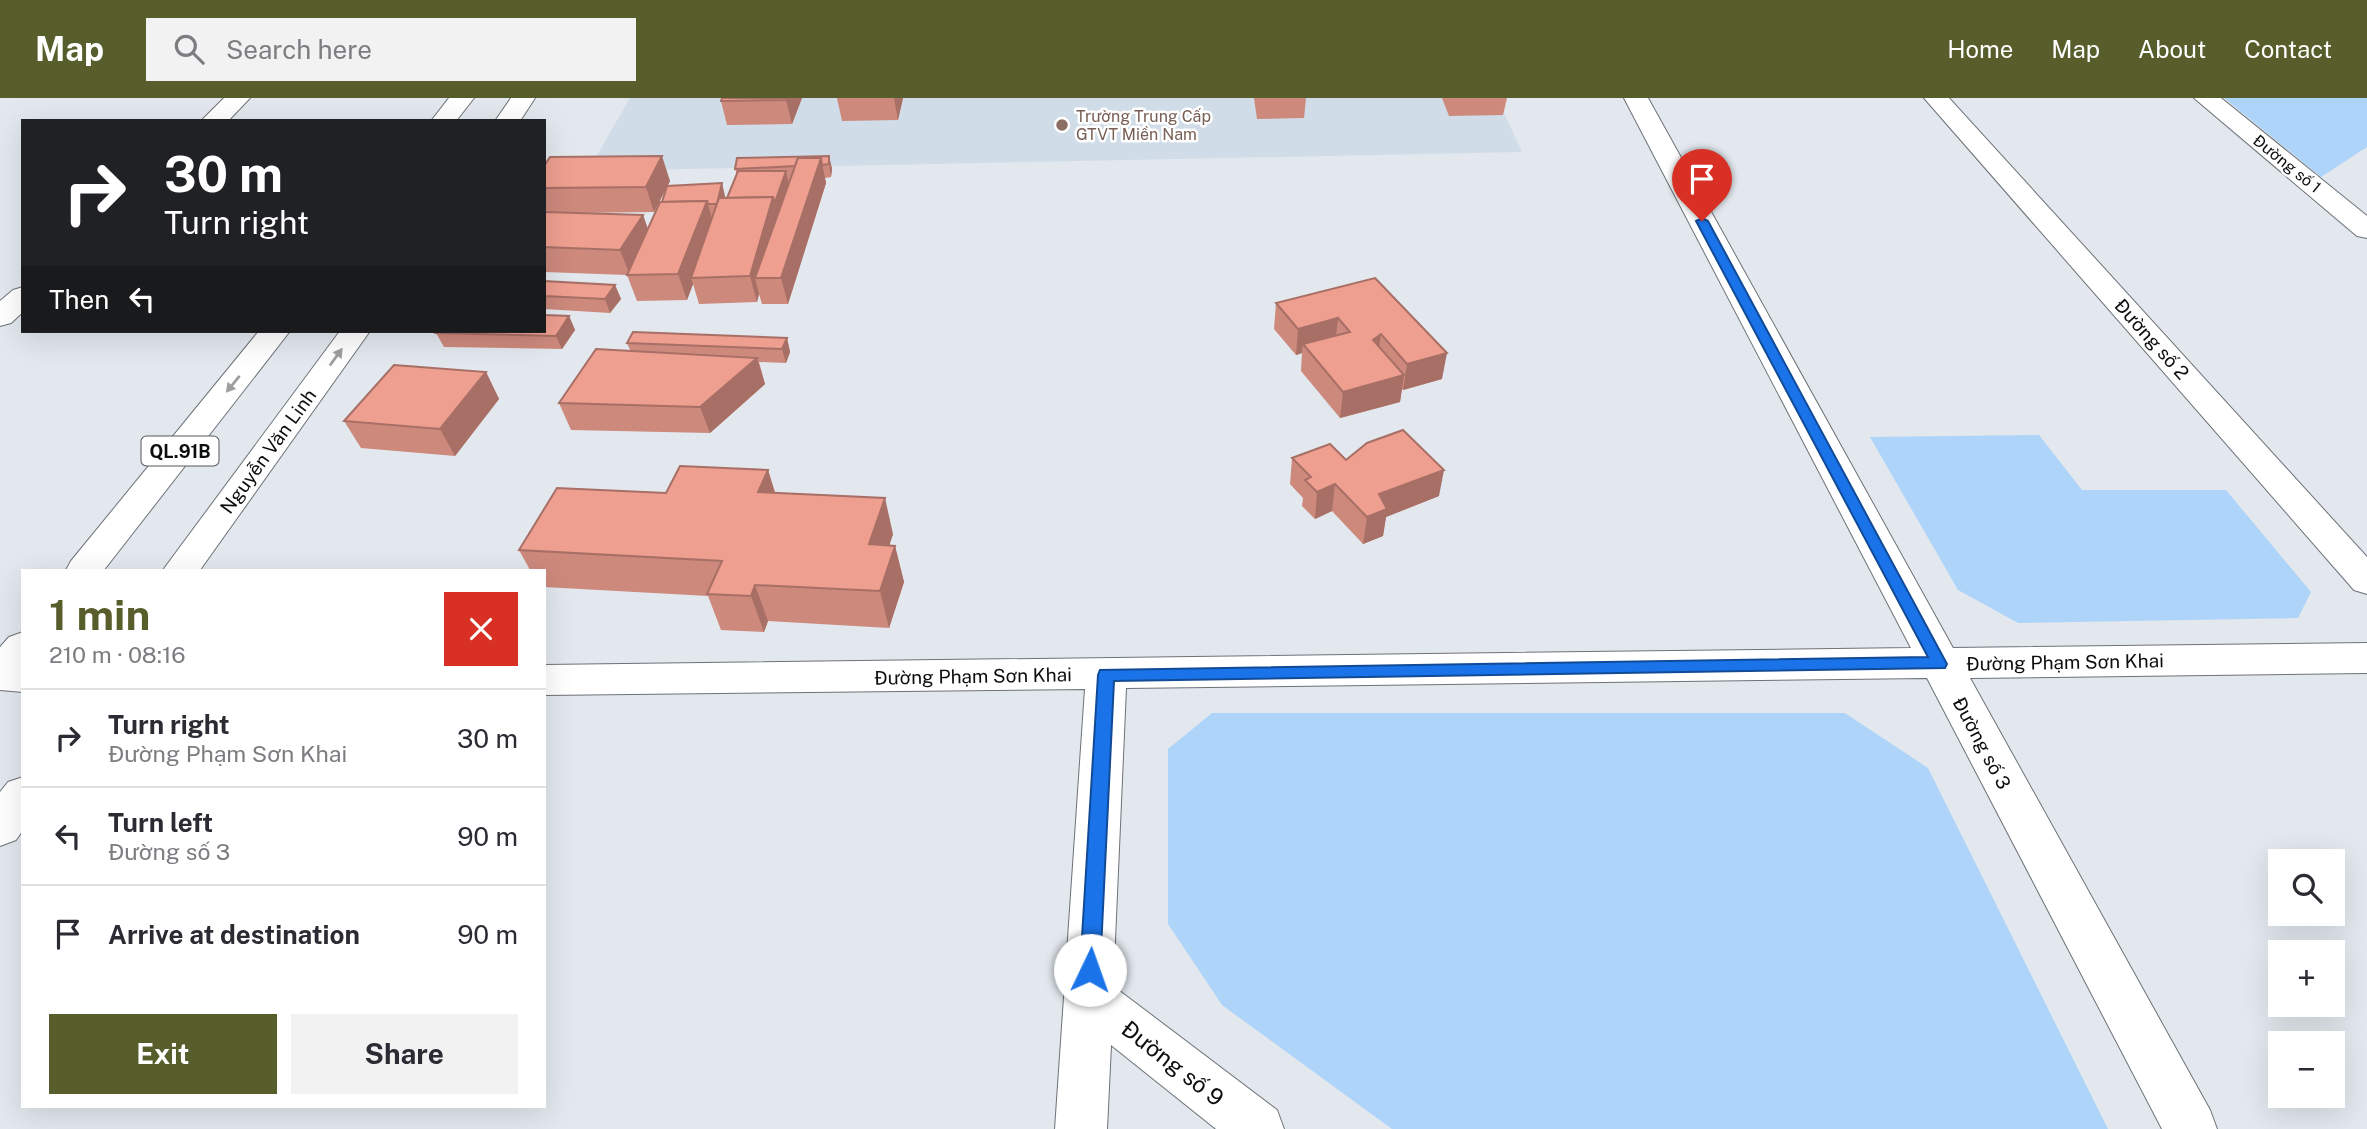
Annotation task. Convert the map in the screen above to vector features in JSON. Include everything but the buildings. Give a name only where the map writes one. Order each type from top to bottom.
[{"type":"main road","points":[[215,119],[238,98]]},
{"type":"main road","points":[[445,119],[462,98]]},
{"type":"main road","points":[[508,119],[523,98]]},
{"type":"main road","name":"Đường số 3","points":[[1636,98],[2191,1129]]},
{"type":"main road","name":"Đường số 2","points":[[1936,98],[2367,581]]},
{"type":"main road","name":"Đường số 1","points":[[2206,98],[2367,230]]},
{"type":"main road","points":[[0,317],[21,298]]},
{"type":"main road","name":"QL.91B","points":[[85,569],[273,333]]},
{"type":"main road","name":"Nguyễn Văn Linh","points":[[182,569],[354,333]]},
{"type":"main road","points":[[0,675],[21,649]]},
{"type":"main road","name":"Đường Phạm Sơn Khai","points":[[546,680],[2367,658]]},
{"type":"main road","points":[[0,675],[21,677]]},
{"type":"main road","points":[[1081,1129],[1106,675]]},
{"type":"main road","points":[[0,827],[21,798]]},
{"type":"main road","name":"Đường số 9","points":[[1088,996],[1258,1129]]},
{"type":"shaded area","name":"Trường Trung Cấp GTVT Miền Nam","points":[[630,98],[1497,98],[1522,152],[588,171]]},
{"type":"shaded area","points":[[2224,98],[2367,98],[2367,147],[2321,177]]},
{"type":"shaded area","points":[[2039,435],[2082,490],[2226,490],[2311,592],[2298,618],[2018,623],[1958,590],[1870,437]]},
{"type":"shaded area","points":[[1212,713],[1845,713],[1928,768],[2108,1129],[1392,1129],[1222,1005],[1168,924],[1168,749]]},
{"type":"place","name":"Trường Trung Cấp GTVT Miền Nam","points":[[1062,125]]},
{"type":"route","points":[[1090,970],[1106,675],[1939,664],[1702,221]]}]
